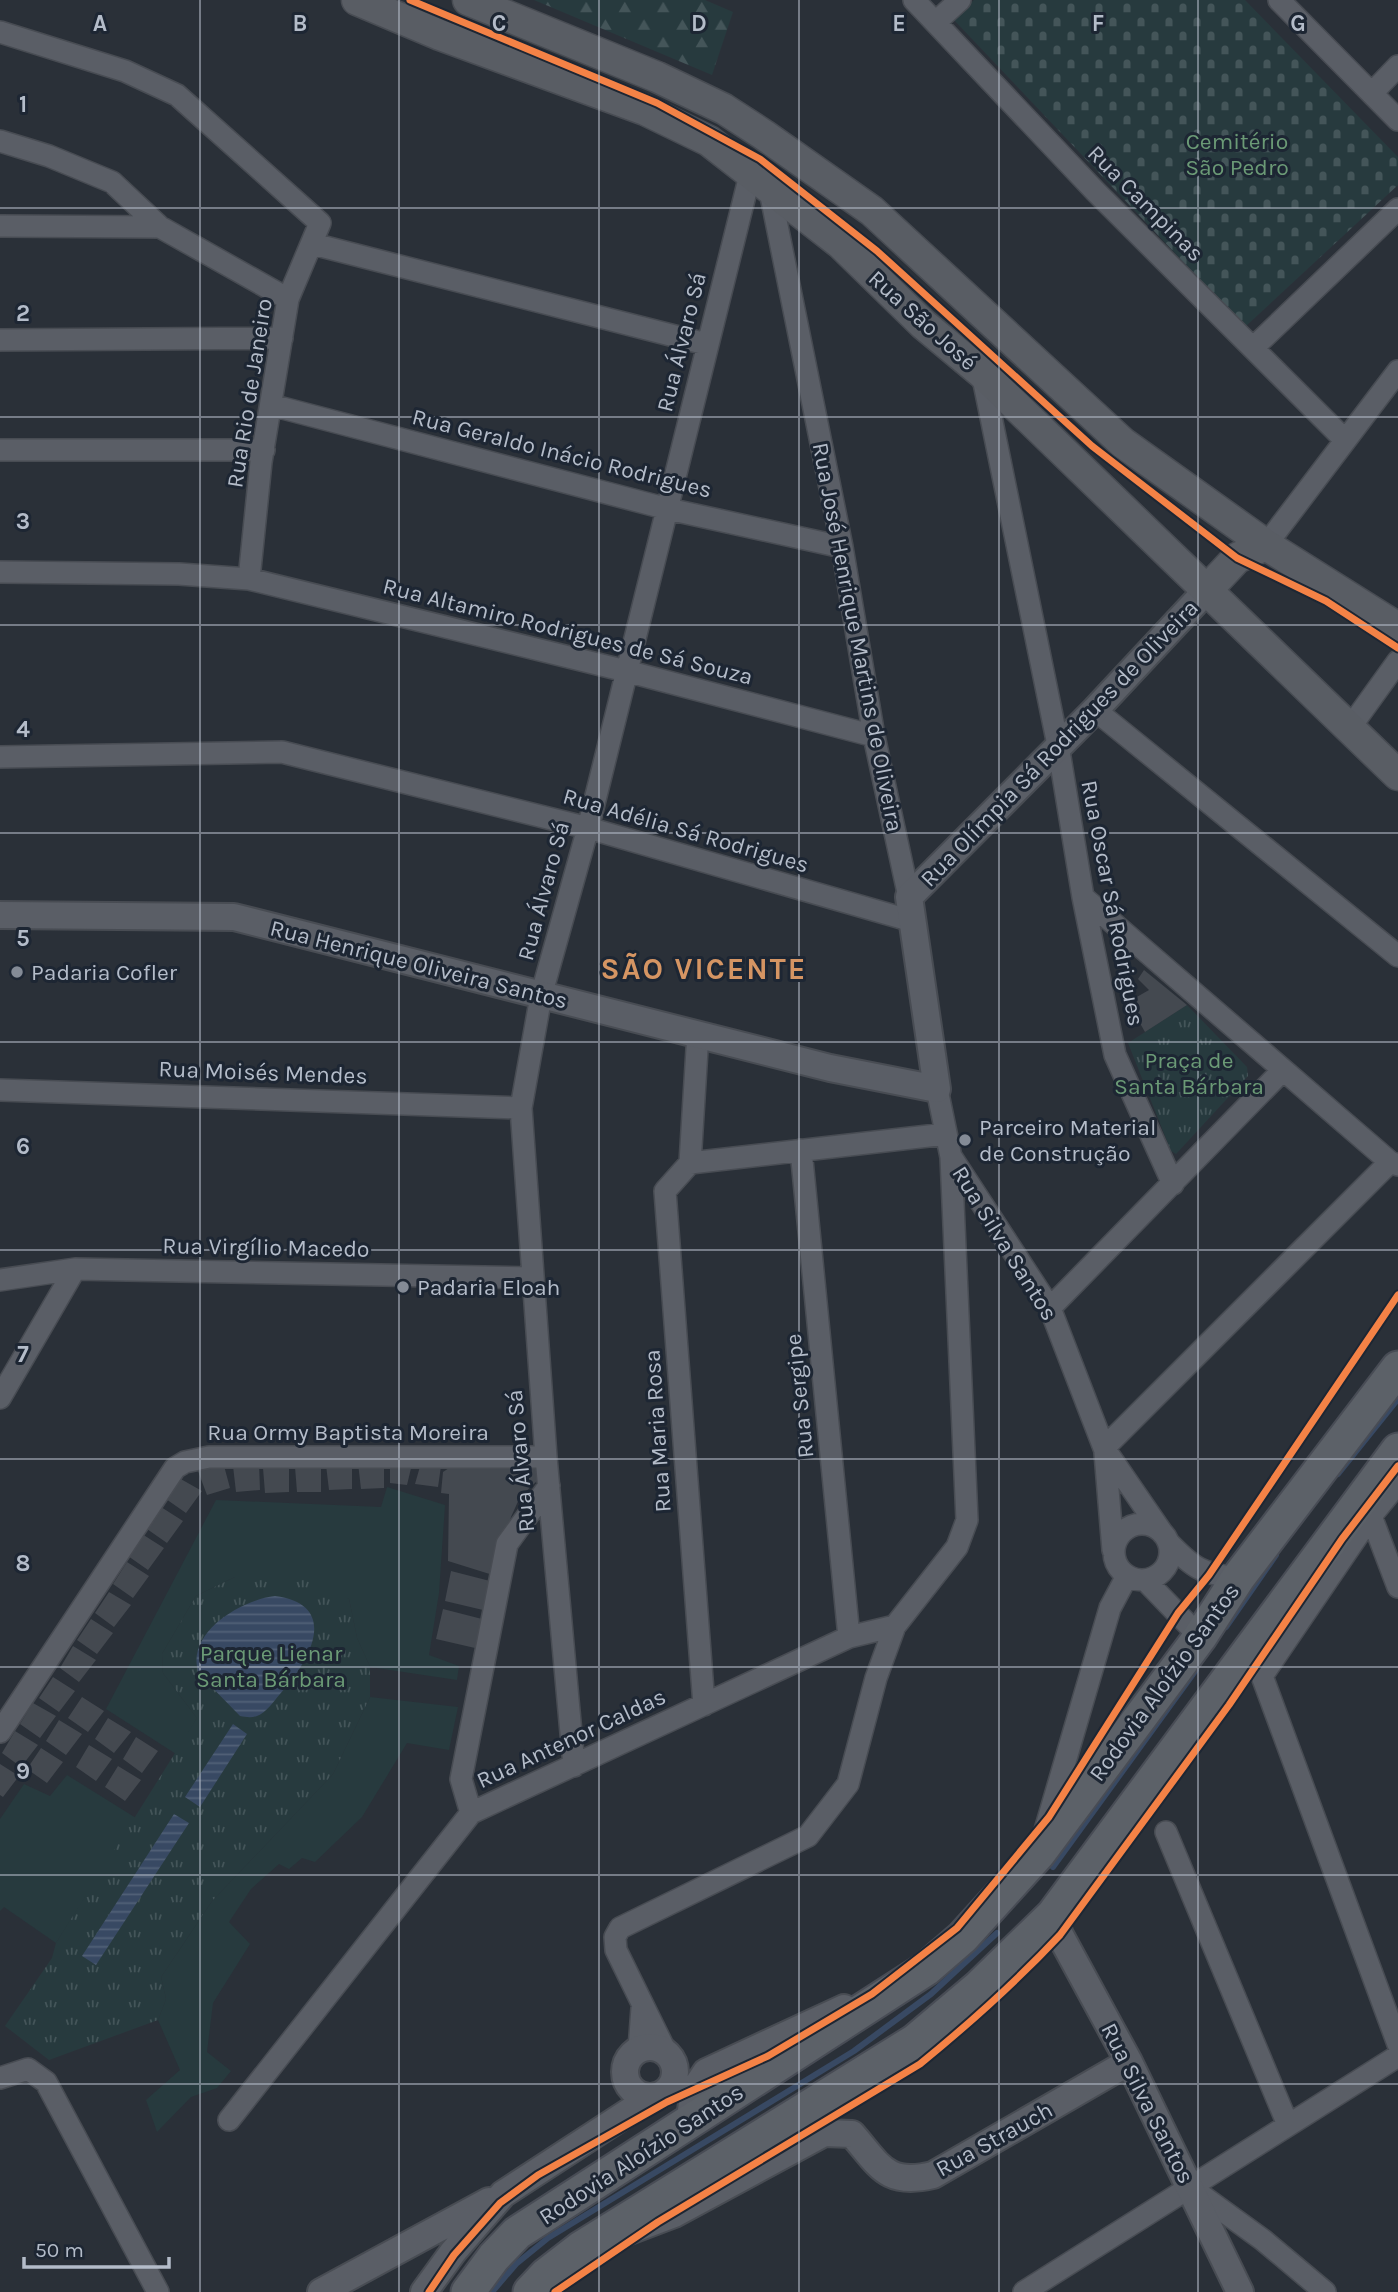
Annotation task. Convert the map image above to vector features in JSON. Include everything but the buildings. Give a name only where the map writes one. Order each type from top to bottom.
[{"type":"main road","name":"Rua São José","points":[[357,0],[440,35],[645,110],[709,141],[841,244],[923,324],[982,373],[1398,775]]},
{"type":"main road","name":"Rua São José","points":[[468,0],[657,77],[724,109],[764,135],[872,211],[1123,443],[1266,545],[1398,628]]},
{"type":"main road","points":[[1208,589],[1237,558],[1266,545]]},
{"type":"main road","name":"Rodovia Aloízio Santos","points":[[530,2292],[546,2275],[704,2144],[963,1937],[1039,1853],[1200,1637],[1238,1578],[1398,1368]]},
{"type":"main road","name":"Rodovia Aloízio Santos","points":[[468,2292],[494,2257],[517,2233],[915,2041],[979,1987],[1053,1915],[1398,1450]]},
{"type":"main road","points":[[988,1910],[1053,1915],[1039,1853]]},
{"type":"street","name":"Rua Campinas","points":[[914,0],[937,21],[1095,191],[1345,440]]},
{"type":"street","points":[[937,21],[960,0]]},
{"type":"street","points":[[1279,0],[1398,120]]},
{"type":"street","name":"Rua Rio de Janeiro","points":[[0,32],[125,71],[177,95],[320,223],[288,299],[264,450],[249,579]]},
{"type":"street","points":[[1372,93],[1398,65]]},
{"type":"street","points":[[0,141],[49,156],[112,183],[160,227],[288,299]]},
{"type":"street","name":"Rua Álvaro Sá","points":[[574,1766],[546,1457],[521,1108],[541,996],[588,828],[625,670],[668,509],[706,344],[760,179]]},
{"type":"street","name":"Rua José Henrique Martins de Oliveira","points":[[760,179],[842,547],[874,736],[911,909],[937,1089]]},
{"type":"street","points":[[1254,347],[1398,209]]},
{"type":"street","points":[[0,226],[160,227]]},
{"type":"street","points":[[313,244],[706,344]]},
{"type":"street","points":[[0,340],[282,338]]},
{"type":"street","points":[[1266,545],[1398,370]]},
{"type":"street","name":"Rua Oscar Sá Rodrigues","points":[[982,373],[1058,745],[1083,897],[1115,1055],[1173,1184]]},
{"type":"street","name":"Rua Geraldo Inácio Rodrigues","points":[[271,405],[668,509],[842,547]]},
{"type":"street","points":[[0,450],[264,450]]},
{"type":"street","name":"Rua Altamiro Rodrigues de Sá Souza","points":[[0,572],[179,574],[249,579],[625,670],[874,736]]},
{"type":"street","name":"Rua Olímpia Sá Rodrigues de Oliveira","points":[[911,909],[1058,745],[1095,710],[1208,589]]},
{"type":"street","points":[[1349,729],[1398,661]]},
{"type":"street","points":[[1095,710],[1398,956]]},
{"type":"street","name":"Rua Adélia Sá Rodrigues","points":[[0,757],[282,752],[911,909]]},
{"type":"street","points":[[1083,897],[1282,1071],[1394,1163],[1104,1448]]},
{"type":"street","name":"Rua Henrique Oliveira Santos","points":[[0,915],[234,917],[831,1068],[937,1089]]},
{"type":"street","points":[[698,1033],[690,1163],[946,1134]]},
{"type":"street","points":[[1050,1308],[1282,1071]]},
{"type":"street","name":"Rua Moisés Mendes","points":[[1,1088],[521,1108]]},
{"type":"street","points":[[321,2292],[503,2194],[673,2082],[674,2065],[616,1950],[615,1937],[621,1928],[808,1836],[848,1784],[876,1678],[895,1626],[957,1547],[967,1520],[951,1157],[937,1089]]},
{"type":"street","name":"Rua Sergipe","points":[[801,1150],[849,1637]]},
{"type":"street","name":"Rua Silva Santos","points":[[951,1157],[1050,1308],[1104,1448],[1165,1538],[1191,1566],[1209,1574],[1238,1578]]},
{"type":"street","name":"Rua Maria Rosa","points":[[690,1163],[665,1191],[704,1705]]},
{"type":"street","points":[[0,1398],[75,1269]]},
{"type":"street","name":"Rua Virgílio Macedo","points":[[0,1280],[75,1269],[532,1278]]},
{"type":"street","name":"Rua Silva Santos","points":[[1104,1448],[1114,1553]]},
{"type":"street","name":"Rua Ormy Baptista Moreira","points":[[0,1732],[176,1468],[185,1462],[208,1457],[546,1457]]},
{"type":"street","points":[[471,1813],[461,1779],[507,1544],[549,1486]]},
{"type":"street","points":[[1395,1493],[1371,1516],[1262,1676],[1398,2044]]},
{"type":"street","points":[[1371,1516],[1398,1587]]},
{"type":"street","points":[[1039,1853],[1110,1608],[1136,1578],[1153,1578],[1166,1566],[1169,1558],[1165,1538],[1149,1525],[1132,1526],[1118,1536],[1114,1553],[1120,1570],[1136,1578],[1200,1637]]},
{"type":"street","name":"Rua Antenor Caldas","points":[[229,2120],[471,1813],[849,1637],[895,1626]]},
{"type":"street","points":[[1166,1832],[1288,2126]]},
{"type":"street","name":"Rua Silva Santos","points":[[1053,1915],[1060,1935],[1129,2062],[1240,2292]]},
{"type":"street","points":[[704,2144],[694,2090],[706,2072],[926,1969]]},
{"type":"street","points":[[639,2049],[642,2006]]},
{"type":"street","points":[[618,2118],[627,2062],[639,2049],[648,2047],[706,2072]]},
{"type":"street","points":[[1024,2292],[1398,2056]]},
{"type":"street","name":"Rua Strauch","points":[[581,2248],[658,2222],[824,2133],[852,2134],[886,2173],[909,2181],[933,2175],[1129,2062]]},
{"type":"street","points":[[0,2078],[24,2069],[32,2071],[46,2082],[158,2292]]},
{"type":"street","points":[[626,2079],[636,2093],[656,2095],[704,2144],[740,2171],[751,2170]]},
{"type":"street","points":[[1190,2186],[1263,2240],[1325,2292]]},
{"type":"street","points":[[424,2292],[453,2252],[503,2194]]},
{"type":"green space","points":[[534,0],[705,0],[733,12],[712,75]]},
{"type":"green space","name":"Cemitério São Pedro","points":[[974,0],[1245,0],[1398,157],[1398,185],[1245,327],[953,19]]},
{"type":"green space","name":"Praça de Santa Bárbara","points":[[1187,1005],[1247,1067],[1248,1076],[1176,1154],[1171,1151],[1128,1043]]},
{"type":"green space","points":[[387,1487],[445,1505],[439,1593],[429,1655],[459,1666],[457,1680],[370,1667],[357,1638],[349,1599],[235,1577],[196,1596],[162,1654],[163,1673],[197,1718],[176,1754],[106,1709],[216,1500],[381,1507]]},
{"type":"green space","name":"Parque Lienar Santa Bárbara","points":[[287,1571],[349,1599],[357,1638],[370,1667],[370,1697],[333,1774],[212,1901],[161,1977],[166,1999],[158,2020],[49,2060],[5,2026],[52,1958],[56,1943],[197,1718],[163,1673],[162,1654],[196,1596],[235,1577]]},
{"type":"green space","points":[[370,1697],[458,1707],[449,1750],[407,1743],[362,1817],[315,1862],[302,1858],[289,1869],[279,1864],[251,1889],[229,1922],[250,1944],[213,2003],[207,2052],[231,2071],[217,2088],[191,2097],[157,2132],[146,2100],[180,2070],[158,2020],[166,1999],[161,1977],[212,1901],[333,1774]]},
{"type":"green space","points":[[67,1775],[136,1818],[56,1943],[4,1907],[0,1911],[0,1819],[24,1784],[50,1796]]},
{"type":"water","points":[[275,1596],[296,1601],[308,1611],[314,1623],[314,1636],[301,1666],[270,1706],[257,1716],[240,1716],[199,1674],[197,1659],[200,1646],[207,1633],[232,1612],[246,1604]]},
{"type":"water","points":[[233,1724],[247,1734],[200,1807],[185,1797]]},
{"type":"water","points":[[174,1814],[189,1823],[96,1965],[82,1956]]},
{"type":"waterway","points":[[1338,1474],[1398,1399]]},
{"type":"waterway","points":[[1226,1627],[1276,1555]]},
{"type":"waterway","points":[[1053,1867],[1196,1670]]},
{"type":"waterway","points":[[492,2292],[516,2264],[548,2238],[854,2051],[931,1994],[997,1933]]},
{"type":"cycle path","points":[[410,0],[657,103],[760,159],[877,251],[1092,446],[1237,558],[1326,601],[1398,648]]},
{"type":"cycle path","points":[[429,2292],[454,2255],[500,2203],[538,2175],[667,2102],[768,2056],[872,1994],[957,1928],[1049,1817],[1178,1613],[1209,1575],[1398,1295]]},
{"type":"cycle path","points":[[555,2292],[658,2222],[920,2064],[1027,1969],[1060,1935],[1229,1705],[1342,1539],[1398,1466]]},
{"type":"place","name":"Padaria Cofler","points":[[17,972]]},
{"type":"place","name":"Parceiro Material de Construção","points":[[965,1140]]},
{"type":"place","name":"Padaria Eloah","points":[[403,1287]]},
{"type":"district","name":"SÃO VICENTE","points":[[704,969]]}]
